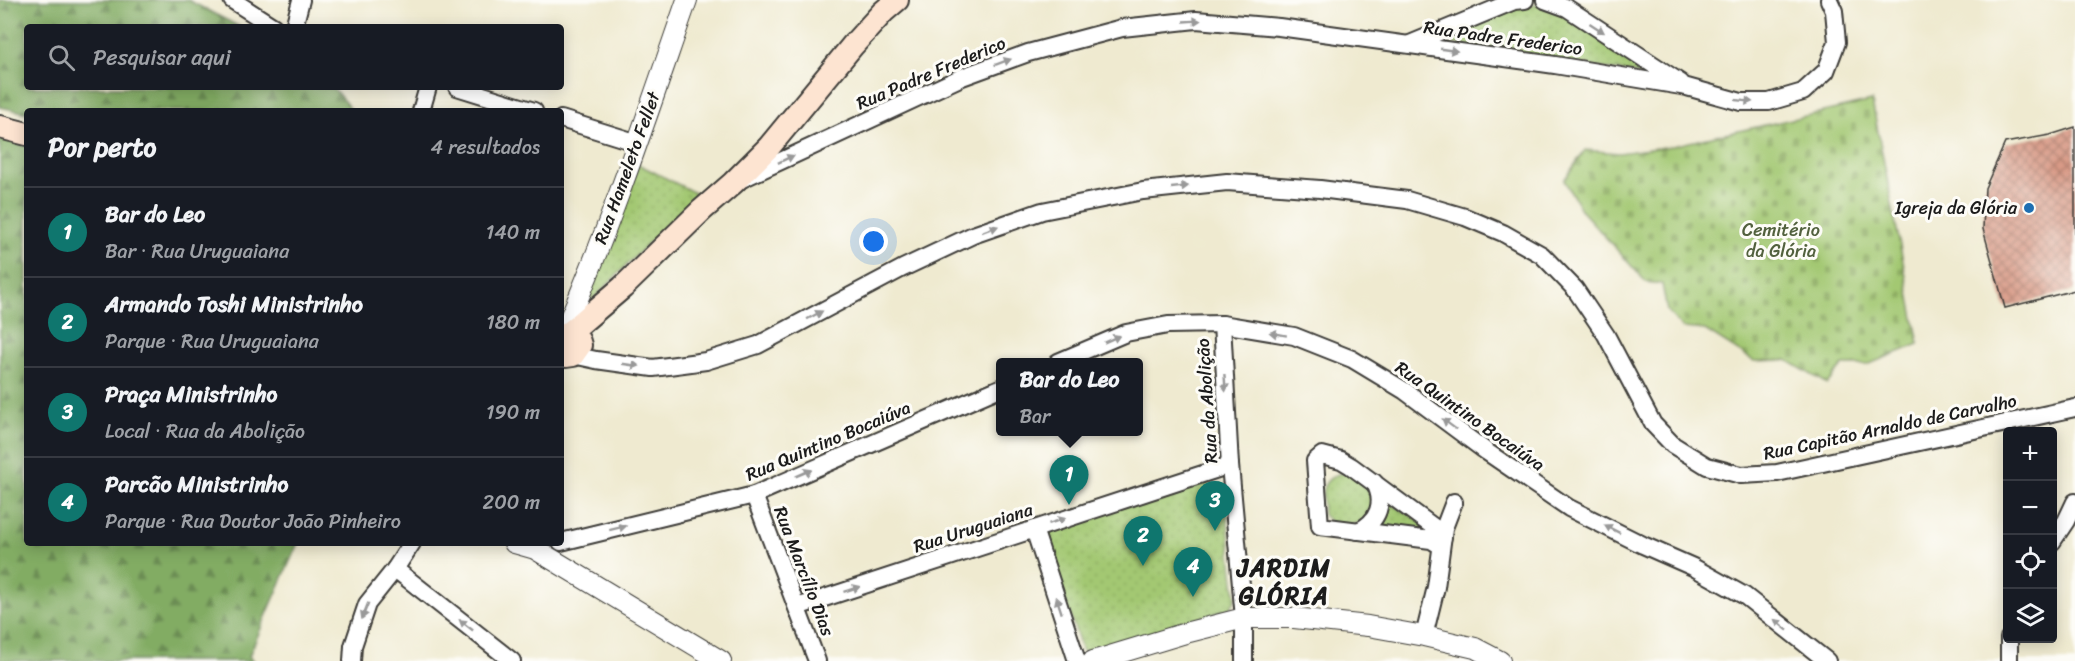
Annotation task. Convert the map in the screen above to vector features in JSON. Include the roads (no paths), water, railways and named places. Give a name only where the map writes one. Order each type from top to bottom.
[{"type":"main road","points":[[567,346],[603,303],[769,147],[853,45],[897,0]]},
{"type":"main road","points":[[0,127],[24,133]]},
{"type":"street","points":[[232,0],[269,24]]},
{"type":"street","points":[[295,24],[302,0]]},
{"type":"street","name":"Rua Hameleto Fellet","points":[[567,346],[582,291],[638,143],[687,0]]},
{"type":"street","points":[[1409,44],[1514,1],[1525,0]]},
{"type":"street","points":[[1545,0],[1567,8],[1687,87],[1741,102],[1769,102],[1803,92],[1826,71],[1837,42],[1834,11],[1829,0]]},
{"type":"street","name":"Rua Padre Frederico","points":[[733,183],[962,77],[1029,53],[1122,28],[1196,20],[1279,27],[1409,44],[1555,64],[1687,87]]},
{"type":"street","points":[[422,108],[427,90]]},
{"type":"street","points":[[467,90],[524,108]]},
{"type":"street","points":[[564,120],[638,143]]},
{"type":"street","name":"Rua Capitão Arnaldo de Carvalho","points":[[567,346],[596,360],[653,368],[706,361],[759,345],[903,268],[973,235],[1042,211],[1143,190],[1227,182],[1320,189],[1407,201],[1465,217],[1503,232],[1542,255],[1575,290],[1606,335],[1653,424],[1673,445],[1707,466],[1741,475],[1777,473],[2075,408]]},
{"type":"street","name":"Rua Quintino Bocaiúva","points":[[1069,358],[1126,333],[1168,326],[1222,324],[1294,336],[1352,359],[1405,391],[1487,452],[1569,508],[1693,567],[1745,596],[1827,661]]},
{"type":"street","name":"Rua da Abolição","points":[[1222,324],[1230,465],[1244,618],[1244,661]]},
{"type":"street","name":"Rua Quintino Bocaiúva","points":[[564,542],[754,495],[996,390]]},
{"type":"street","points":[[1322,455],[1341,460],[1435,528],[1442,541],[1320,526],[1315,461],[1322,455]]},
{"type":"street","name":"Rua Uruguaiana","points":[[796,607],[1230,465]]},
{"type":"street","points":[[1358,531],[1371,522],[1380,506],[1380,496],[1374,482]]},
{"type":"street","name":"Rua Marcílio Dias","points":[[754,495],[817,661]]},
{"type":"street","points":[[1424,636],[1436,587],[1445,525],[1454,502]]},
{"type":"street","points":[[2057,535],[2075,502]]},
{"type":"street","points":[[1034,529],[1077,661]]},
{"type":"street","points":[[352,661],[352,646],[367,604],[410,546]]},
{"type":"street","points":[[529,546],[722,661]]},
{"type":"street","points":[[395,569],[512,661]]},
{"type":"street","points":[[1093,661],[1244,618],[1294,618],[1368,626],[1474,648],[1500,661]]},
{"type":"street","points":[[2009,643],[2009,661]]},
{"type":"place","name":"Igreja da Glória","points":[[2029,208]]},
{"type":"place","name":"Bar do Leo","points":[[1069,505]]},
{"type":"place","name":"Praça Ministrinho","points":[[1215,531]]},
{"type":"place","name":"Armando Toshi Ministrinho","points":[[1143,566]]},
{"type":"place","name":"Parcão Ministrinho","points":[[1193,597]]},
{"type":"district","name":"JARDIM GLÓRIA","points":[[1284,582]]},
{"type":"park label","name":"Cemitério da Glória","points":[[1781,240]]}]
